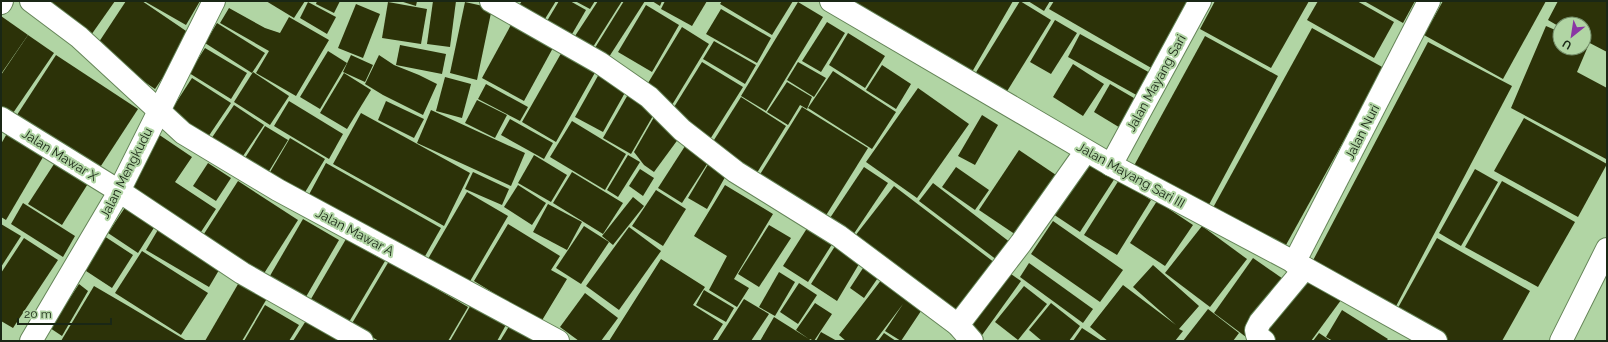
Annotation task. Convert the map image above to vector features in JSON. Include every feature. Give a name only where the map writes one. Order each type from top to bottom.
[{"type":"street","name":"Jalan Mawar A","points":[[30,1],[78,37],[160,110],[170,122],[183,133],[278,190],[558,341]]},
{"type":"street","name":"Jalan Mengkudu","points":[[31,341],[119,191],[214,1]]},
{"type":"street","points":[[491,1],[600,63],[649,97],[682,130],[736,172],[839,236],[965,333],[1021,243],[1086,151]]},
{"type":"street","name":"Jalan Mayang Sari III","points":[[831,1],[1086,151],[1436,341]]},
{"type":"street","name":"Jalan Mayang Sari","points":[[1111,165],[1200,1]]},
{"type":"street","name":"Jalan Nuri","points":[[1264,341],[1257,335],[1256,330],[1299,266],[1429,1]]},
{"type":"street","name":"Jalan Mawar X","points":[[1,118],[119,191],[242,273],[362,341]]},
{"type":"street","points":[[1561,341],[1607,249]]},
{"type":"building","points":[[35,1],[115,1],[89,38]]},
{"type":"building","points":[[126,1],[142,1],[192,35],[155,89],[95,48]]},
{"type":"building","points":[[144,1],[200,1],[186,25]]},
{"type":"building","points":[[266,1],[305,1],[294,18]]},
{"type":"building","points":[[317,1],[340,1],[334,13],[316,4]]},
{"type":"building","points":[[400,1],[417,1],[416,6]]},
{"type":"building","points":[[433,1],[456,1],[450,47],[427,44]]},
{"type":"building","points":[[522,1],[556,1],[540,27],[515,11]]},
{"type":"building","points":[[559,1],[570,1],[586,10],[568,41],[544,26]]},
{"type":"building","points":[[575,1],[595,1],[590,9]]},
{"type":"building","points":[[598,1],[622,1],[593,47],[575,36]]},
{"type":"building","points":[[624,1],[645,1],[607,60],[593,51]]},
{"type":"building","points":[[652,1],[662,1],[660,6]]},
{"type":"building","points":[[665,1],[707,1],[692,26],[661,9]]},
{"type":"building","points":[[722,1],[793,1],[772,35],[720,4]]},
{"type":"building","points":[[850,1],[1013,1],[972,72]]},
{"type":"building","points":[[1020,1],[1051,20],[1006,93],[975,74]]},
{"type":"building","points":[[1028,1],[1050,1],[1044,11]]},
{"type":"building","points":[[1054,1],[1192,1],[1153,69],[1049,9]]},
{"type":"building","points":[[1215,1],[1309,1],[1271,68],[1200,29]]},
{"type":"building","points":[[1318,1],[1357,1],[1394,22],[1374,58],[1307,20]]},
{"type":"building","points":[[1364,1],[1415,1],[1403,23]]},
{"type":"building","points":[[1443,1],[1546,1],[1503,79],[1424,35]]},
{"type":"building","points":[[1558,1],[1607,1],[1607,52],[1592,44],[1592,16],[1552,16],[1552,22],[1548,20]]},
{"type":"building","points":[[308,2],[336,17],[327,34],[300,18]]},
{"type":"building","points":[[388,2],[427,9],[421,44],[382,38]]},
{"type":"building","points":[[465,2],[492,8],[477,80],[450,73]]},
{"type":"building","points":[[798,2],[823,17],[766,111],[741,96]]},
{"type":"building","points":[[356,4],[380,14],[363,58],[338,48]]},
{"type":"building","points":[[646,5],[679,25],[652,72],[618,52]]},
{"type":"building","points":[[229,8],[265,28],[280,33],[289,17],[329,40],[296,96],[256,73],[269,51],[220,23]]},
{"type":"building","points":[[721,9],[771,38],[757,63],[706,34]]},
{"type":"building","points":[[1,16],[28,35],[1,74]]},
{"type":"building","points":[[1055,20],[1077,33],[1051,74],[1030,62]]},
{"type":"building","points":[[827,22],[845,33],[821,72],[802,61]]},
{"type":"building","points":[[217,23],[265,53],[252,73],[205,43]]},
{"type":"building","points":[[512,23],[554,46],[524,101],[482,78]]},
{"type":"building","points":[[1546,26],[1552,29],[1552,56],[1584,56],[1577,72],[1607,88],[1606,159],[1511,108]]},
{"type":"building","points":[[682,27],[709,44],[672,105],[645,88]]},
{"type":"building","points":[[1312,28],[1384,68],[1281,254],[1209,215]]},
{"type":"building","points":[[848,33],[885,56],[865,88],[829,65]]},
{"type":"building","points":[[1080,34],[1152,74],[1140,97],[1068,57]]},
{"type":"building","points":[[28,35],[54,53],[11,116],[1,109],[1,75]]},
{"type":"building","points":[[1205,36],[1278,76],[1204,214],[1130,173]]},
{"type":"building","points":[[714,41],[756,65],[745,84],[703,59]]},
{"type":"building","points":[[1428,42],[1512,86],[1393,312],[1309,268]]},
{"type":"building","points":[[400,45],[446,54],[442,74],[396,65]]},
{"type":"building","points":[[205,48],[247,73],[231,99],[189,73]]},
{"type":"building","points":[[563,50],[597,69],[556,142],[522,122]]},
{"type":"building","points":[[328,51],[347,63],[320,109],[300,97]]},
{"type":"building","points":[[56,55],[138,109],[97,172],[15,118]]},
{"type":"building","points":[[351,55],[373,65],[365,82],[343,72]]},
{"type":"building","points":[[379,55],[394,65],[437,84],[423,115],[383,95],[365,84]]},
{"type":"building","points":[[702,62],[743,87],[707,144],[671,112]]},
{"type":"building","points":[[798,62],[826,78],[814,97],[787,80]]},
{"type":"building","points":[[1073,64],[1104,84],[1083,116],[1053,97]]},
{"type":"building","points":[[882,65],[911,84],[896,109],[866,90]]},
{"type":"building","points":[[833,71],[896,112],[872,149],[808,108]]},
{"type":"building","points":[[253,72],[289,96],[270,125],[234,102]]},
{"type":"building","points":[[344,73],[371,90],[347,129],[320,113]]},
{"type":"building","points":[[599,74],[627,89],[603,132],[575,117]]},
{"type":"building","points":[[445,77],[471,84],[462,118],[436,111]]},
{"type":"building","points":[[192,78],[231,103],[206,140],[168,115]]},
{"type":"building","points":[[787,82],[812,97],[807,109],[800,105],[788,125],[767,112]]},
{"type":"building","points":[[486,84],[528,107],[520,121],[478,99]]},
{"type":"building","points":[[1110,84],[1139,101],[1122,129],[1094,112]]},
{"type":"building","points":[[918,88],[969,124],[917,198],[866,162]]},
{"type":"building","points":[[630,91],[658,107],[631,154],[603,138]]},
{"type":"building","points":[[741,97],[786,126],[755,176],[709,148]]},
{"type":"building","points":[[477,100],[507,115],[495,138],[465,123]]},
{"type":"building","points":[[289,101],[343,134],[329,159],[274,126]]},
{"type":"building","points":[[386,101],[424,119],[414,138],[378,120]]},
{"type":"building","points":[[234,105],[264,125],[237,165],[207,145]]},
{"type":"building","points":[[802,107],[868,148],[825,217],[759,176]]},
{"type":"building","points":[[431,110],[525,153],[511,186],[417,143]]},
{"type":"building","points":[[657,112],[679,138],[654,172],[644,165],[634,152]]},
{"type":"building","points":[[361,113],[470,173],[444,226],[333,164]]},
{"type":"building","points":[[982,115],[998,125],[975,165],[958,156]]},
{"type":"building","points":[[1524,118],[1607,164],[1578,217],[1494,171]]},
{"type":"building","points":[[510,119],[553,143],[544,159],[501,135]]},
{"type":"building","points":[[572,121],[626,154],[605,190],[550,157]]},
{"type":"building","points":[[265,126],[288,140],[263,181],[240,166]]},
{"type":"building","points":[[9,130],[46,152],[6,220],[1,217],[1,144]]},
{"type":"building","points":[[158,134],[192,157],[175,182],[216,209],[199,235],[124,186]]},
{"type":"building","points":[[290,138],[325,159],[301,199],[266,179]]},
{"type":"building","points":[[687,143],[711,158],[682,203],[658,188]]},
{"type":"building","points":[[1019,150],[1059,177],[1019,237],[979,210]]},
{"type":"building","points":[[534,155],[567,175],[551,202],[518,183]]},
{"type":"building","points":[[628,155],[640,162],[618,197],[607,190]]},
{"type":"building","points":[[56,161],[89,182],[62,225],[28,204]]},
{"type":"building","points":[[710,161],[728,172],[707,209],[688,198]]},
{"type":"building","points":[[1088,161],[1115,178],[1080,232],[1053,214]]},
{"type":"building","points":[[208,163],[231,178],[216,201],[193,186]]},
{"type":"building","points":[[326,163],[441,228],[420,265],[305,202]]},
{"type":"building","points":[[864,167],[888,183],[851,238],[828,221]]},
{"type":"building","points":[[956,167],[989,190],[975,210],[942,187]]},
{"type":"building","points":[[640,169],[654,178],[643,196],[629,186]]},
{"type":"building","points":[[1475,169],[1498,182],[1461,246],[1439,233]]},
{"type":"building","points":[[473,172],[509,189],[502,205],[465,189]]},
{"type":"building","points":[[572,172],[623,203],[603,234],[553,203]]},
{"type":"building","points":[[1119,180],[1151,200],[1117,255],[1084,235]]},
{"type":"building","points":[[238,181],[298,220],[263,275],[202,237]]},
{"type":"building","points":[[1502,181],[1575,222],[1538,287],[1465,247]]},
{"type":"building","points":[[933,183],[1011,243],[997,260],[919,201]]},
{"type":"building","points":[[518,185],[546,203],[532,225],[504,207]]},
{"type":"building","points":[[725,185],[773,214],[734,279],[749,288],[737,307],[709,290],[727,256],[694,236]]},
{"type":"building","points":[[894,186],[999,266],[959,316],[855,236]]},
{"type":"building","points":[[656,190],[686,209],[663,246],[632,226]]},
{"type":"building","points":[[467,192],[508,216],[469,283],[428,259]]},
{"type":"building","points":[[633,197],[644,206],[613,245],[602,236]]},
{"type":"building","points":[[1157,201],[1193,225],[1165,266],[1130,243]]},
{"type":"building","points":[[23,203],[75,236],[63,257],[11,224]]},
{"type":"building","points":[[128,203],[157,223],[138,253],[108,233]]},
{"type":"building","points":[[548,204],[582,222],[567,250],[533,232]]},
{"type":"building","points":[[303,219],[339,240],[303,302],[267,281]]},
{"type":"building","points":[[1053,221],[1123,270],[1100,302],[1031,254]]},
{"type":"building","points":[[811,222],[836,238],[808,282],[783,266]]},
{"type":"building","points":[[1,224],[21,236],[1,267]]},
{"type":"building","points":[[508,224],[560,256],[551,270],[567,279],[541,322],[474,281]]},
{"type":"building","points":[[769,225],[791,238],[759,287],[738,274]]},
{"type":"building","points":[[584,226],[609,242],[581,284],[556,268]]},
{"type":"building","points":[[1202,226],[1247,259],[1210,307],[1165,273]]},
{"type":"building","points":[[629,227],[661,251],[619,310],[586,286]]},
{"type":"building","points":[[159,228],[222,265],[209,287],[146,250]]},
{"type":"building","points":[[104,236],[133,255],[112,288],[83,269]]},
{"type":"building","points":[[24,238],[58,260],[13,328],[1,321],[1,273]]},
{"type":"building","points":[[1437,238],[1530,291],[1502,341],[1440,341],[1394,315]]},
{"type":"building","points":[[346,239],[385,261],[349,322],[311,299]]},
{"type":"building","points":[[837,243],[862,259],[837,301],[811,284]]},
{"type":"building","points":[[142,251],[208,293],[181,335],[115,293]]},
{"type":"building","points":[[1253,258],[1286,281],[1246,337],[1214,313]]},
{"type":"building","points":[[661,259],[705,287],[693,305],[723,324],[712,341],[609,341]]},
{"type":"building","points":[[389,261],[468,307],[448,341],[379,341],[351,325]]},
{"type":"building","points":[[867,262],[882,272],[864,298],[850,288]]},
{"type":"building","points":[[1029,263],[1093,309],[1083,323],[1020,277]]},
{"type":"building","points":[[1153,265],[1199,306],[1179,329],[1183,331],[1175,341],[1108,341],[1090,327],[1123,285],[1176,325],[1133,287]]},
{"type":"building","points":[[1004,269],[1021,281],[980,338],[963,326]]},
{"type":"building","points":[[779,272],[795,282],[775,316],[759,307]]},
{"type":"building","points":[[1311,272],[1344,296],[1311,341],[1264,341],[1262,339]]},
{"type":"building","points":[[241,279],[269,295],[242,341],[205,341]]},
{"type":"building","points":[[882,279],[921,311],[901,341],[885,331],[903,304],[875,341],[846,341],[839,335]]},
{"type":"building","points":[[799,283],[817,295],[798,324],[780,312]]},
{"type":"building","points":[[79,284],[88,291],[62,336],[50,328]]},
{"type":"building","points":[[94,286],[130,307],[187,341],[61,341]]},
{"type":"building","points":[[1024,286],[1047,304],[1018,340],[995,322]]},
{"type":"building","points":[[704,290],[734,308],[726,322],[696,305]]},
{"type":"building","points":[[585,293],[618,318],[601,341],[579,341],[560,327]]},
{"type":"building","points":[[744,299],[769,314],[751,341],[717,341]]},
{"type":"building","points":[[472,303],[507,323],[497,341],[450,341]]},
{"type":"building","points":[[815,303],[832,314],[814,341],[810,339],[809,341],[760,341],[774,317],[809,339],[796,330]]},
{"type":"building","points":[[1051,303],[1080,326],[1069,341],[1042,341],[1029,330]]},
{"type":"building","points":[[265,305],[299,325],[289,341],[244,341]]},
{"type":"building","points":[[1208,309],[1239,333],[1233,341],[1183,341]]},
{"type":"building","points":[[1342,310],[1388,339],[1386,341],[1333,341],[1326,337]]},
{"type":"building","points":[[309,316],[354,341],[293,341]]},
{"type":"building","points":[[511,323],[540,341],[500,341]]},
{"type":"building","points":[[1082,328],[1102,341],[1073,341]]},
{"type":"building","points":[[821,332],[837,341],[816,341]]},
{"type":"building","points":[[884,333],[896,341],[878,341]]},
{"type":"building","points":[[1319,333],[1331,341],[1313,341]]}]
